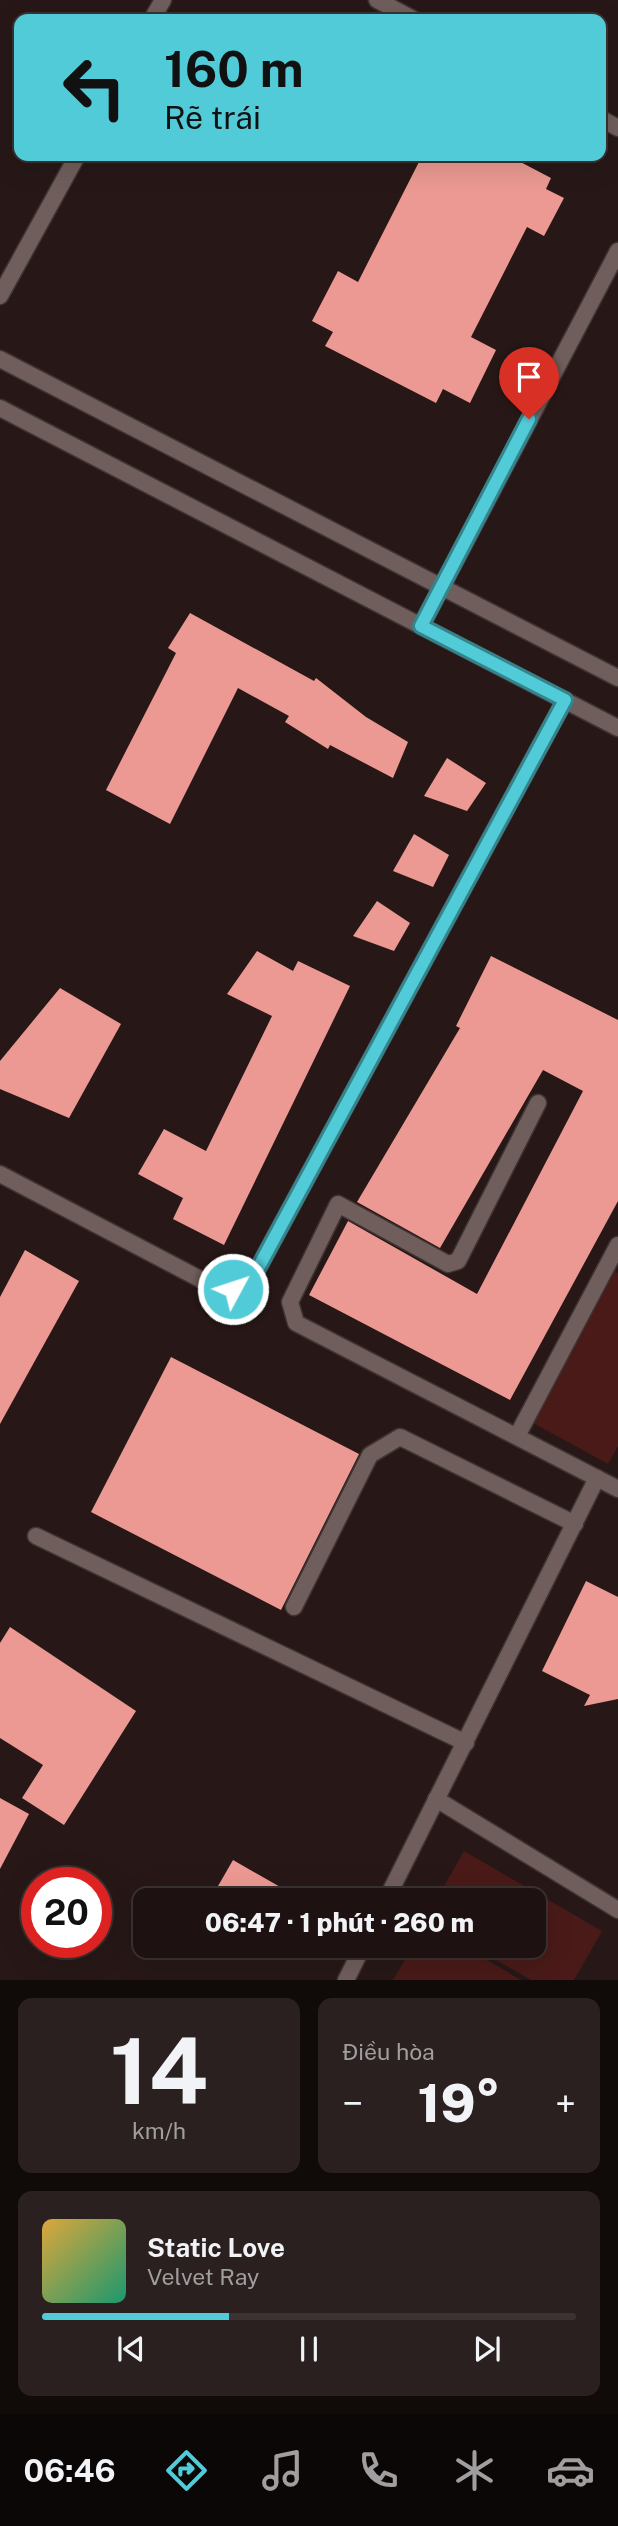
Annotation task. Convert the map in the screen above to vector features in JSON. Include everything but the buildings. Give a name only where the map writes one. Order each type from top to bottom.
[{"type":"lane","points":[[377,0],[404,14]]},
{"type":"lane","points":[[0,296],[74,161]]},
{"type":"lane","points":[[421,626],[618,251]]},
{"type":"lane","points":[[0,359],[618,678]]},
{"type":"lane","points":[[0,408],[618,728]]},
{"type":"lane","points":[[0,1174],[219,1289],[233,1289],[245,1283],[256,1272],[565,700]]},
{"type":"lane","points":[[538,1103],[458,1261],[448,1265],[338,1204],[290,1302],[296,1323],[617,1487]]},
{"type":"lane","points":[[517,1436],[618,1245]]},
{"type":"lane","points":[[294,1607],[370,1455],[400,1437],[575,1524]]},
{"type":"lane","points":[[392,1888],[597,1478]]},
{"type":"lane","points":[[36,1536],[466,1743]]},
{"type":"lane","points":[[436,1799],[618,1910]]},
{"type":"lane","points":[[346,1980],[357,1958]]},
{"type":"shaded area","points":[[615,1271],[618,1273],[618,1446],[608,1464],[533,1423]]},
{"type":"shaded area","points":[[464,1851],[528,1888],[443,1888]]},
{"type":"shaded area","points":[[546,1899],[602,1931],[574,1980],[531,1980],[493,1958],[546,1958]]},
{"type":"shaded area","points":[[406,1958],[483,1958],[521,1980],[393,1980]]},
{"type":"route","points":[[233,1289],[245,1283],[256,1272],[565,700],[421,626],[529,419]]}]
